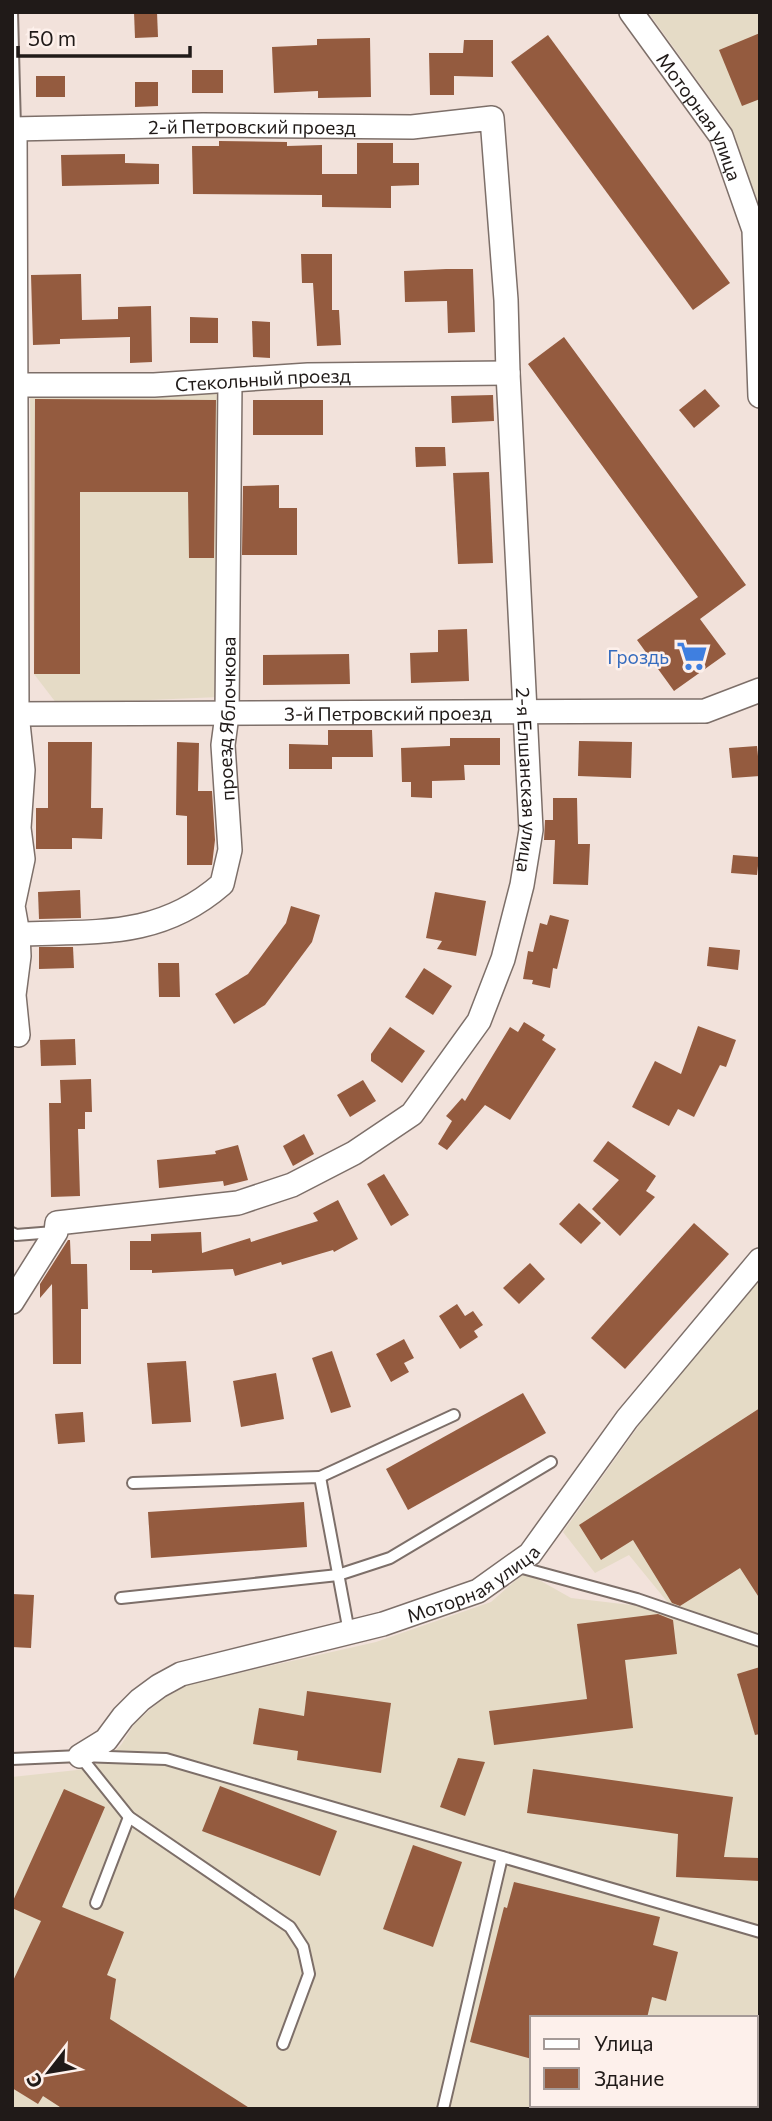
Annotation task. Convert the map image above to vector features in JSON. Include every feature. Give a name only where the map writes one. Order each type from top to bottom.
[{"type":"street","name":"Моторная улица","points":[[632,12],[721,136],[754,230],[760,396]]},
{"type":"street","name":"2-й Петровский проезд","points":[[14,129],[203,125],[412,127],[492,118]]},
{"type":"street","name":"2-я Елшанская улица","points":[[56,1232],[57,1223],[238,1202],[292,1185],[354,1153],[412,1114],[479,1021],[503,959],[522,885],[531,830],[506,300],[492,118]]},
{"type":"street","points":[[14,129],[15,714],[23,770],[19,828],[23,859],[13,906],[19,956],[15,995],[15,1042]]},
{"type":"street","name":"Стекольный проезд","points":[[16,385],[154,385],[308,375],[508,373]]},
{"type":"street","name":"проезд Яблочкова","points":[[18,934],[144,927],[183,913],[222,884],[230,850],[223,745],[227,715],[230,381]]},
{"type":"street","name":"3-й Петровский проезд","points":[[15,714],[705,711],[760,690]]},
{"type":"street","points":[[12,1302],[56,1232]]},
{"type":"street","name":"Моторная улица","points":[[80,1756],[106,1740],[141,1700],[181,1674],[383,1624],[478,1591],[514,1566],[530,1554],[627,1419],[760,1260]]},
{"type":"lane","points":[[12,12],[14,129]]},
{"type":"lane","points":[[12,1233],[56,1232]]},
{"type":"lane","points":[[134,1483],[320,1477],[454,1415]]},
{"type":"lane","points":[[121,1598],[338,1575],[390,1558],[551,1462]]},
{"type":"lane","points":[[320,1477],[349,1632]]},
{"type":"lane","points":[[514,1566],[637,1599],[760,1641]]},
{"type":"lane","points":[[12,1759],[80,1756],[166,1759],[760,1932]]},
{"type":"lane","points":[[80,1756],[129,1817],[290,1927],[303,1947],[309,1974],[283,2044]]},
{"type":"lane","points":[[96,1903],[129,1817]]},
{"type":"lane","points":[[443,2109],[502,1857]]},
{"type":"shaded area","points":[[648,12],[760,12],[760,220],[731,127]]},
{"type":"shaded area","points":[[220,388],[219,697],[57,704],[34,674],[30,395]]},
{"type":"shaded area","points":[[760,1277],[760,2109],[12,2109],[12,1777],[77,1770],[101,1763],[121,1745],[135,1723],[161,1700],[189,1684],[376,1642],[491,1602],[525,1572],[571,1598],[674,1610],[629,1555],[595,1573],[563,1532],[665,1389]]},
{"type":"building","points":[[134,12],[157,12],[158,37],[135,38]]},
{"type":"building","points":[[760,33],[760,99],[742,106],[719,50]]},
{"type":"building","points":[[548,35],[730,283],[693,310],[511,62]]},
{"type":"building","points":[[370,38],[371,97],[318,98],[318,91],[274,93],[272,47],[317,45],[317,39]]},
{"type":"building","points":[[464,40],[493,40],[493,77],[454,76],[454,95],[430,95],[429,53],[463,53]]},
{"type":"building","points":[[192,70],[223,70],[223,93],[192,93]]},
{"type":"building","points":[[36,76],[65,76],[65,97],[36,97]]},
{"type":"building","points":[[135,82],[158,82],[158,106],[135,107]]},
{"type":"building","points":[[219,141],[287,142],[287,146],[322,145],[322,174],[357,174],[357,143],[393,143],[393,163],[419,163],[419,185],[391,186],[391,208],[322,207],[322,195],[193,194],[192,146],[219,146]]},
{"type":"building","points":[[125,154],[125,163],[159,164],[159,184],[62,186],[61,155]]},
{"type":"building","points":[[301,254],[332,254],[332,310],[339,310],[341,345],[317,346],[313,283],[302,283]]},
{"type":"building","points":[[473,269],[475,332],[448,333],[447,301],[405,302],[404,271]]},
{"type":"building","points":[[81,274],[82,320],[118,319],[118,307],[151,306],[152,362],[130,363],[130,337],[60,339],[60,344],[33,345],[31,275]]},
{"type":"building","points":[[190,317],[218,318],[218,343],[190,343]]},
{"type":"building","points":[[252,321],[270,322],[270,358],[253,357]]},
{"type":"building","points":[[564,337],[746,585],[700,619],[726,654],[674,691],[637,640],[698,597],[528,364]]},
{"type":"building","points":[[705,389],[720,406],[694,428],[679,410]]},
{"type":"building","points":[[493,395],[494,421],[452,423],[451,396]]},
{"type":"building","points":[[35,399],[216,400],[214,558],[189,558],[188,492],[80,492],[80,674],[34,674]]},
{"type":"building","points":[[253,400],[323,400],[323,435],[253,435]]},
{"type":"building","points":[[415,447],[445,447],[446,466],[416,467]]},
{"type":"building","points":[[489,472],[493,563],[458,564],[453,473]]},
{"type":"building","points":[[279,485],[279,508],[297,508],[297,555],[242,555],[243,486]]},
{"type":"building","points":[[467,629],[469,681],[411,683],[410,653],[438,652],[438,630]]},
{"type":"building","points":[[349,654],[350,684],[263,685],[263,655]]},
{"type":"building","points":[[328,730],[372,730],[373,757],[332,757],[332,769],[289,769],[289,744],[328,745]]},
{"type":"building","points":[[450,738],[500,738],[500,765],[464,765],[465,780],[432,781],[432,798],[411,797],[411,782],[402,782],[401,748],[450,746]]},
{"type":"building","points":[[579,741],[632,742],[631,778],[578,776]]},
{"type":"building","points":[[48,742],[92,742],[91,808],[103,808],[102,839],[72,838],[72,849],[36,849],[36,808],[48,808]]},
{"type":"building","points":[[177,742],[199,743],[198,791],[212,791],[215,840],[212,865],[187,865],[187,816],[176,815]]},
{"type":"building","points":[[757,746],[760,776],[732,778],[729,748]]},
{"type":"building","points":[[553,798],[577,798],[578,844],[590,844],[588,885],[553,884],[555,840],[544,840],[545,820],[553,820]]},
{"type":"building","points":[[733,855],[759,857],[757,875],[731,873]]},
{"type":"building","points":[[80,890],[81,918],[39,919],[38,892]]},
{"type":"building","points":[[435,892],[486,901],[476,956],[437,949],[442,941],[426,938]]},
{"type":"building","points":[[291,906],[320,915],[312,942],[265,1005],[234,1024],[215,994],[248,974],[286,923]]},
{"type":"building","points":[[550,915],[569,920],[557,969],[553,968],[550,988],[532,984],[533,980],[523,979],[528,951],[533,952],[540,923],[547,925]]},
{"type":"building","points":[[39,947],[73,947],[74,968],[39,969]]},
{"type":"building","points":[[709,947],[740,950],[738,970],[707,966]]},
{"type":"building","points":[[158,963],[179,963],[180,997],[159,997]]},
{"type":"building","points":[[424,968],[452,986],[433,1015],[405,997]]},
{"type":"building","points":[[524,1022],[545,1035],[542,1040],[556,1049],[510,1120],[485,1105],[447,1150],[438,1144],[452,1121],[446,1116],[462,1098],[465,1101],[510,1027],[518,1032]]},
{"type":"building","points":[[698,1026],[736,1040],[726,1067],[720,1065],[694,1117],[678,1109],[669,1126],[632,1107],[655,1061],[681,1074]]},
{"type":"building","points":[[390,1027],[425,1051],[402,1083],[371,1061],[371,1054]]},
{"type":"building","points":[[75,1039],[76,1065],[41,1066],[40,1040]]},
{"type":"building","points":[[91,1079],[92,1112],[85,1112],[85,1129],[78,1129],[80,1196],[51,1197],[49,1103],[61,1103],[60,1080]]},
{"type":"building","points":[[363,1080],[376,1101],[350,1117],[337,1095]]},
{"type":"building","points":[[304,1134],[314,1154],[293,1166],[283,1146]]},
{"type":"building","points":[[608,1141],[656,1176],[646,1191],[655,1197],[620,1236],[592,1209],[619,1180],[593,1161]]},
{"type":"building","points":[[238,1145],[248,1180],[224,1186],[223,1181],[159,1188],[157,1160],[216,1154],[215,1151]]},
{"type":"building","points":[[384,1174],[409,1215],[391,1226],[367,1184]]},
{"type":"building","points":[[338,1200],[358,1239],[334,1252],[333,1250],[282,1265],[281,1262],[235,1276],[233,1269],[152,1273],[152,1270],[130,1270],[130,1241],[151,1241],[151,1234],[201,1232],[202,1253],[250,1238],[251,1242],[318,1221],[313,1213]]},
{"type":"building","points":[[579,1203],[601,1223],[581,1244],[559,1224]]},
{"type":"building","points":[[694,1223],[729,1254],[625,1369],[591,1338]]},
{"type":"building","points":[[68,1240],[71,1264],[87,1264],[88,1309],[81,1309],[81,1364],[53,1364],[52,1284],[40,1298],[40,1284]]},
{"type":"building","points":[[530,1263],[545,1279],[519,1304],[503,1288]]},
{"type":"building","points":[[457,1304],[465,1316],[473,1311],[483,1325],[474,1331],[478,1337],[460,1349],[439,1316]]},
{"type":"building","points":[[404,1339],[414,1358],[404,1363],[409,1372],[391,1382],[376,1354]]},
{"type":"building","points":[[332,1351],[351,1407],[331,1413],[312,1358]]},
{"type":"building","points":[[186,1361],[191,1422],[152,1424],[147,1363]]},
{"type":"building","points":[[276,1373],[284,1419],[241,1427],[233,1381]]},
{"type":"building","points":[[523,1393],[546,1433],[408,1510],[386,1469]]},
{"type":"building","points":[[760,1408],[760,1599],[740,1568],[680,1606],[672,1603],[633,1540],[601,1560],[579,1525]]},
{"type":"building","points":[[83,1412],[85,1442],[58,1444],[55,1414]]},
{"type":"building","points":[[304,1502],[307,1547],[151,1558],[148,1512]]},
{"type":"building","points":[[12,1594],[34,1595],[31,1648],[12,1647]]},
{"type":"building","points":[[658,1614],[673,1620],[677,1654],[625,1660],[633,1728],[494,1745],[489,1711],[587,1699],[577,1624]]},
{"type":"building","points":[[760,1667],[760,1734],[755,1735],[737,1674]]},
{"type":"building","points":[[307,1691],[391,1703],[381,1773],[297,1760],[298,1751],[253,1744],[259,1708],[304,1716]]},
{"type":"building","points":[[458,1758],[485,1762],[465,1816],[440,1807]]},
{"type":"building","points":[[533,1769],[733,1797],[724,1857],[760,1858],[760,1881],[676,1877],[678,1834],[527,1813]]},
{"type":"building","points":[[220,1786],[337,1831],[320,1876],[202,1831]]},
{"type":"building","points":[[64,1789],[105,1807],[62,1907],[124,1932],[107,1975],[116,1979],[110,2019],[251,2109],[63,2109],[43,2096],[38,2104],[12,2088],[12,1983],[41,1921],[12,1908],[12,1903]]},
{"type":"building","points":[[413,1845],[462,1862],[433,1947],[383,1929]]},
{"type":"building","points":[[514,1882],[660,1917],[653,1945],[678,1952],[666,2001],[652,1997],[647,2016],[530,2016],[530,2058],[470,2042],[504,1907],[507,1908]]},
{"type":"place","name":"Гроздь","points":[[692,656]]}]
